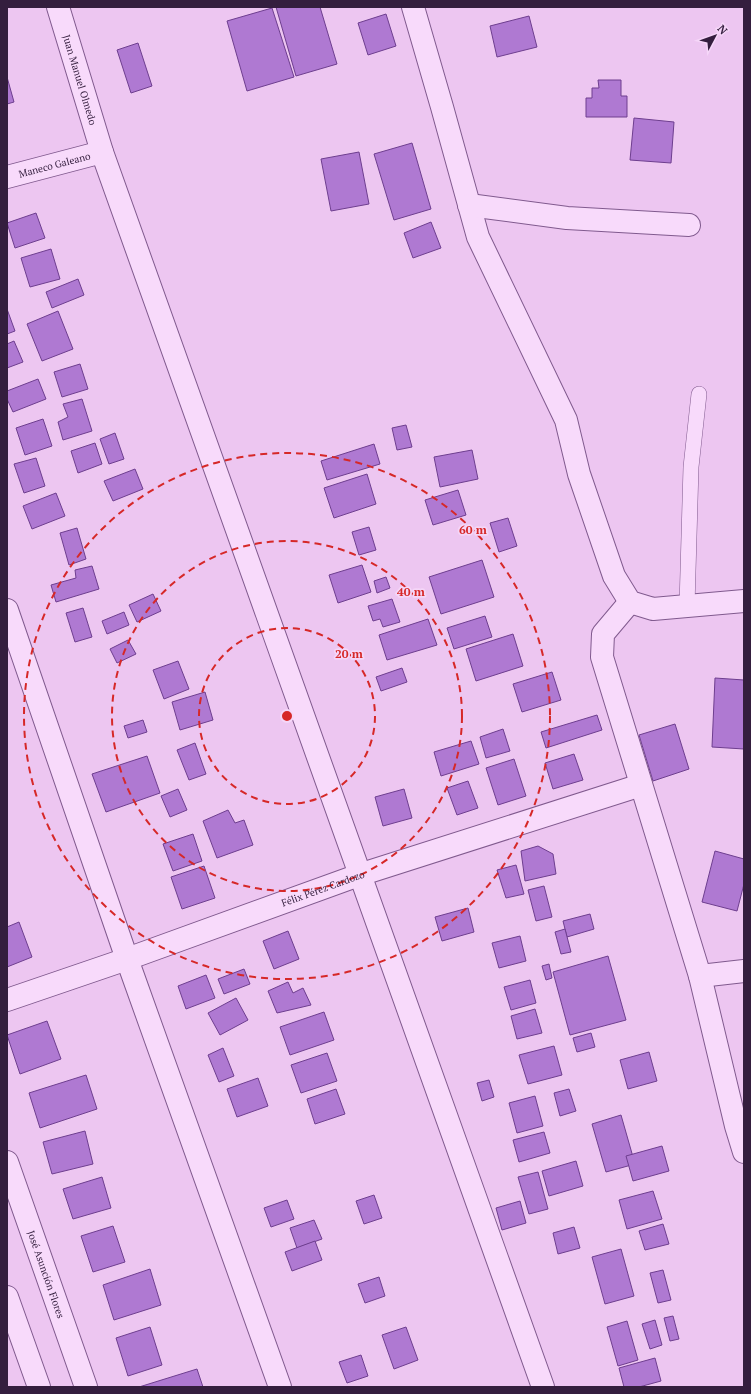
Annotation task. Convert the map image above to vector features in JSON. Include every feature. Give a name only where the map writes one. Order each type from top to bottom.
[{"type":"street","name":"Juan Manuel Olmedo","points":[[58,7],[102,152],[543,1387]]},
{"type":"street","points":[[413,7],[478,236],[566,420],[579,474],[614,576],[630,602],[653,609],[744,601]]},
{"type":"street","name":"Maneco Galeano","points":[[7,177],[102,152]]},
{"type":"street","points":[[469,205],[567,218],[689,225]]},
{"type":"street","points":[[630,602],[603,634],[602,657],[700,976],[740,1125],[744,1152]]},
{"type":"street","points":[[7,610],[127,959],[280,1387]]},
{"type":"street","name":"Félix Pérez Cardozo","points":[[7,1000],[127,959],[360,875],[641,785]]},
{"type":"street","points":[[700,976],[744,971]]},
{"type":"street","name":"José Asunción Flores","points":[[7,1162],[86,1387]]},
{"type":"street","points":[[7,1297],[39,1387]]},
{"type":"lane","points":[[687,606],[691,467],[699,394]]},
{"type":"building","points":[[276,7],[320,7],[337,64],[296,76]]},
{"type":"building","points":[[272,8],[294,77],[247,91],[227,21]]},
{"type":"building","points":[[386,14],[396,46],[368,55],[358,23]]},
{"type":"building","points":[[529,16],[537,47],[497,57],[490,26]]},
{"type":"building","points":[[138,43],[152,86],[131,93],[117,50]]},
{"type":"building","points":[[7,77],[14,102],[7,104]]},
{"type":"building","points":[[598,80],[621,80],[621,96],[627,96],[627,117],[586,117],[586,98],[592,98],[592,88],[599,88]]},
{"type":"building","points":[[634,118],[674,122],[671,163],[630,160]]},
{"type":"building","points":[[412,143],[431,209],[394,220],[374,154]]},
{"type":"building","points":[[359,152],[369,204],[331,211],[321,159]]},
{"type":"building","points":[[36,213],[45,238],[15,248],[7,223]]},
{"type":"building","points":[[431,222],[441,248],[413,258],[404,233]]},
{"type":"building","points":[[51,249],[60,279],[30,287],[21,258]]},
{"type":"building","points":[[78,279],[84,295],[52,308],[46,292]]},
{"type":"building","points":[[7,309],[15,331],[7,334]]},
{"type":"building","points":[[58,311],[73,349],[42,361],[27,324]]},
{"type":"building","points":[[14,341],[23,362],[7,368],[7,344]]},
{"type":"building","points":[[80,364],[88,389],[62,397],[54,372]]},
{"type":"building","points":[[38,379],[46,399],[13,412],[7,399],[7,391]]},
{"type":"building","points":[[82,399],[92,431],[63,440],[58,422],[68,417],[63,404]]},
{"type":"building","points":[[43,419],[52,446],[25,455],[16,428]]},
{"type":"building","points":[[406,425],[412,447],[397,450],[392,428]]},
{"type":"building","points":[[115,433],[124,459],[109,464],[100,439]]},
{"type":"building","points":[[95,443],[102,464],[78,473],[71,451]]},
{"type":"building","points":[[374,444],[380,464],[327,480],[321,461]]},
{"type":"building","points":[[472,450],[478,479],[440,487],[434,457]]},
{"type":"building","points":[[36,458],[45,486],[24,493],[14,464]]},
{"type":"building","points":[[135,469],[143,489],[113,501],[104,481]]},
{"type":"building","points":[[367,474],[376,504],[334,518],[324,488]]},
{"type":"building","points":[[458,490],[466,515],[433,525],[425,500]]},
{"type":"building","points":[[56,493],[65,516],[32,529],[23,506]]},
{"type":"building","points":[[508,518],[517,546],[499,552],[490,523]]},
{"type":"building","points":[[369,527],[376,550],[359,555],[352,532]]},
{"type":"building","points":[[77,528],[86,559],[69,565],[60,533]]},
{"type":"building","points":[[482,560],[494,597],[441,614],[429,577]]},
{"type":"building","points":[[362,565],[371,592],[338,603],[329,575]]},
{"type":"building","points":[[92,566],[99,589],[56,602],[51,585],[76,578],[75,570]]},
{"type":"building","points":[[386,577],[390,588],[377,593],[374,581]]},
{"type":"building","points":[[153,594],[161,611],[137,622],[129,605]]},
{"type":"building","points":[[392,599],[400,622],[383,627],[380,619],[373,621],[368,606]]},
{"type":"building","points":[[83,608],[92,637],[75,642],[66,613]]},
{"type":"building","points":[[124,612],[129,625],[107,634],[102,621]]},
{"type":"building","points":[[485,616],[492,637],[454,649],[447,628]]},
{"type":"building","points":[[428,619],[437,645],[387,660],[379,635]]},
{"type":"building","points":[[513,634],[523,666],[476,681],[466,649]]},
{"type":"building","points":[[128,640],[136,654],[117,663],[110,649]]},
{"type":"building","points":[[178,661],[189,689],[164,699],[153,670]]},
{"type":"building","points":[[402,668],[407,682],[381,691],[376,677]]},
{"type":"building","points":[[552,672],[561,700],[522,712],[513,684]]},
{"type":"building","points":[[715,678],[744,680],[744,749],[712,747]]},
{"type":"building","points":[[205,692],[213,720],[180,730],[172,702]]},
{"type":"building","points":[[597,715],[602,730],[546,748],[541,732]]},
{"type":"building","points":[[143,720],[147,732],[128,738],[124,726]]},
{"type":"building","points":[[675,724],[689,769],[653,781],[639,735]]},
{"type":"building","points":[[503,729],[510,751],[486,758],[480,737]]},
{"type":"building","points":[[471,741],[479,764],[441,776],[434,752]]},
{"type":"building","points":[[195,743],[206,774],[189,780],[177,750]]},
{"type":"building","points":[[574,754],[583,780],[553,789],[545,763]]},
{"type":"building","points":[[147,756],[160,793],[106,812],[92,774]]},
{"type":"building","points":[[514,759],[526,796],[498,805],[486,768]]},
{"type":"building","points":[[468,781],[478,808],[457,815],[447,788]]},
{"type":"building","points":[[178,789],[187,810],[170,817],[161,796]]},
{"type":"building","points":[[404,789],[412,818],[383,826],[375,797]]},
{"type":"building","points":[[228,810],[235,823],[244,820],[253,845],[217,858],[203,821]]},
{"type":"building","points":[[193,834],[202,861],[173,871],[163,844]]},
{"type":"building","points":[[538,846],[553,854],[556,874],[525,881],[521,851]]},
{"type":"building","points":[[715,851],[744,859],[744,884],[737,911],[702,902]]},
{"type":"building","points":[[516,865],[524,894],[506,898],[497,870]]},
{"type":"building","points":[[204,866],[215,898],[182,909],[171,877]]},
{"type":"building","points":[[544,886],[552,917],[536,921],[528,890]]},
{"type":"building","points":[[468,908],[474,932],[442,941],[435,917]]},
{"type":"building","points":[[590,914],[594,929],[567,937],[563,921]]},
{"type":"building","points":[[19,922],[32,957],[7,967],[7,927]]},
{"type":"building","points":[[565,929],[571,952],[561,954],[555,932]]},
{"type":"building","points":[[288,931],[299,959],[274,969],[263,941]]},
{"type":"building","points":[[520,936],[526,961],[499,968],[492,943]]},
{"type":"building","points":[[608,956],[626,1020],[570,1035],[553,972]]},
{"type":"building","points":[[549,964],[552,978],[546,980],[542,966]]},
{"type":"building","points":[[244,969],[250,984],[224,994],[218,979]]},
{"type":"building","points":[[206,975],[215,998],[186,1009],[178,986]]},
{"type":"building","points":[[530,980],[536,1003],[511,1010],[504,987]]},
{"type":"building","points":[[288,982],[293,993],[303,988],[311,1005],[277,1013],[268,991]]},
{"type":"building","points":[[236,998],[248,1020],[220,1035],[208,1013]]},
{"type":"building","points":[[535,1009],[542,1033],[517,1039],[511,1016]]},
{"type":"building","points":[[324,1012],[334,1040],[290,1055],[280,1027]]},
{"type":"building","points":[[47,1021],[61,1059],[20,1074],[7,1035]]},
{"type":"building","points":[[591,1033],[595,1047],[577,1052],[573,1038]]},
{"type":"building","points":[[554,1046],[562,1075],[528,1084],[519,1055]]},
{"type":"building","points":[[223,1048],[234,1076],[219,1082],[208,1055]]},
{"type":"building","points":[[649,1052],[657,1081],[628,1089],[620,1060]]},
{"type":"building","points":[[327,1053],[337,1081],[301,1093],[291,1065]]},
{"type":"building","points":[[86,1075],[97,1109],[40,1128],[29,1093]]},
{"type":"building","points":[[258,1078],[268,1106],[237,1117],[227,1089]]},
{"type":"building","points":[[489,1080],[494,1097],[482,1101],[477,1083]]},
{"type":"building","points":[[336,1089],[345,1114],[315,1124],[307,1099]]},
{"type":"building","points":[[569,1089],[576,1111],[560,1116],[554,1093]]},
{"type":"building","points":[[535,1096],[543,1126],[517,1133],[509,1103]]},
{"type":"building","points":[[621,1115],[635,1164],[606,1172],[592,1124]]},
{"type":"building","points":[[85,1131],[93,1164],[52,1174],[43,1142]]},
{"type":"building","points":[[544,1132],[550,1153],[519,1162],[513,1140]]},
{"type":"building","points":[[662,1146],[669,1171],[633,1181],[626,1156]]},
{"type":"building","points":[[576,1161],[583,1186],[549,1196],[542,1171]]},
{"type":"building","points":[[538,1172],[548,1209],[529,1214],[518,1177]]},
{"type":"building","points":[[102,1177],[111,1208],[73,1219],[63,1189]]},
{"type":"building","points":[[653,1191],[662,1219],[627,1229],[619,1200]]},
{"type":"building","points":[[374,1195],[382,1218],[364,1224],[356,1201]]},
{"type":"building","points":[[287,1200],[294,1219],[271,1227],[264,1208]]},
{"type":"building","points":[[520,1201],[526,1223],[502,1230],[496,1208]]},
{"type":"building","points":[[314,1220],[322,1239],[297,1248],[290,1228]]},
{"type":"building","points":[[663,1224],[669,1244],[645,1250],[639,1231]]},
{"type":"building","points":[[113,1226],[125,1262],[93,1272],[81,1236]]},
{"type":"building","points":[[574,1227],[580,1248],[558,1254],[553,1233]]},
{"type":"building","points":[[315,1241],[322,1260],[292,1271],[285,1252]]},
{"type":"building","points":[[621,1249],[634,1296],[605,1304],[592,1257]]},
{"type":"building","points":[[150,1269],[161,1305],[114,1320],[103,1285]]},
{"type":"building","points":[[663,1270],[671,1300],[658,1303],[650,1273]]},
{"type":"building","points":[[379,1277],[385,1296],[365,1303],[358,1284]]},
{"type":"building","points":[[673,1316],[679,1339],[670,1341],[664,1318]]},
{"type":"building","points":[[655,1320],[662,1345],[650,1349],[642,1324]]},
{"type":"building","points":[[627,1321],[638,1360],[618,1366],[607,1327]]},
{"type":"building","points":[[150,1327],[162,1365],[128,1376],[116,1338]]},
{"type":"building","points":[[406,1327],[418,1360],[394,1369],[382,1335]]},
{"type":"building","points":[[361,1355],[368,1376],[347,1383],[339,1362]]},
{"type":"building","points":[[655,1358],[661,1381],[639,1387],[624,1387],[619,1368]]},
{"type":"building","points":[[197,1369],[203,1387],[139,1387]]}]
